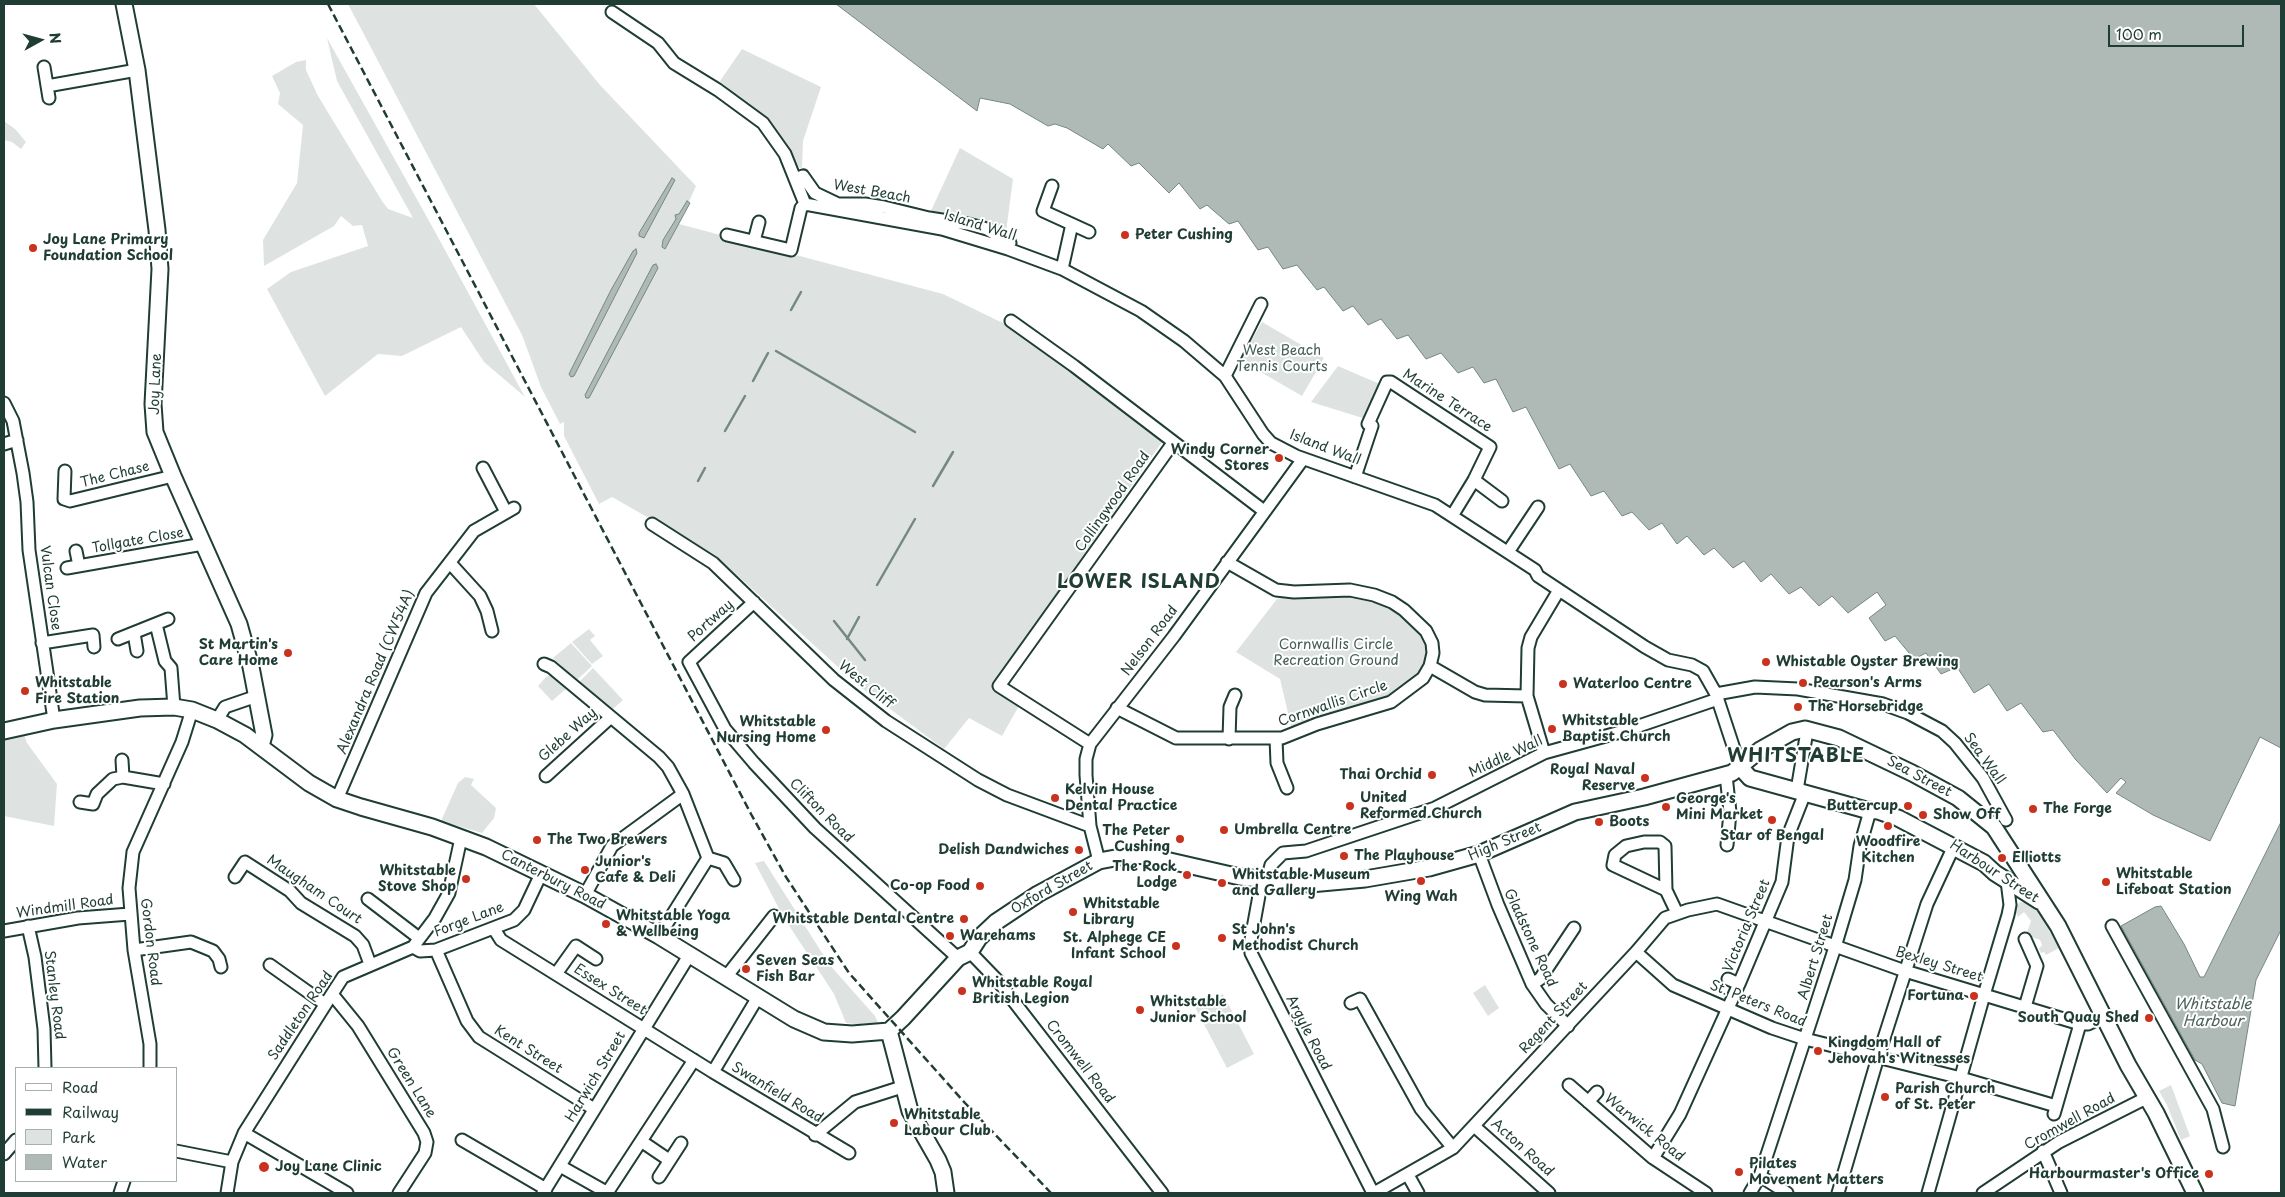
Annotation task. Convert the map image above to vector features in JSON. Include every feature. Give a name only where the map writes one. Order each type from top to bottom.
[{"type":"main road","name":"Joy Lane","points":[[124,4],[138,70],[158,230],[160,269],[154,420],[157,438],[202,544],[239,624],[257,696],[264,735],[261,746]]},
{"type":"main road","name":"Canterbury Road","points":[[4,731],[54,720],[140,708],[174,707],[192,710],[217,720],[261,746],[309,783],[338,798],[486,847],[585,895],[660,936],[794,1019],[824,1032],[852,1034],[889,1031]]},
{"type":"main road","name":"High Street","points":[[1265,879],[1310,884],[1429,868],[1479,854],[1575,812],[1644,797],[1726,775],[1740,767],[1760,750],[1792,732],[1805,729]]},
{"type":"main road","name":"Sea Street","points":[[1805,729],[1824,733],[1856,746],[1958,798],[1994,827],[2045,905]]},
{"type":"main road","name":"Harbour Street","points":[[1740,767],[1750,778],[1898,818],[1984,863],[2011,884],[2045,905],[2148,1097],[2195,1193]]},
{"type":"main road","name":"Oxford Street","points":[[889,1031],[904,1018],[979,938],[1013,909],[1099,860],[1131,855],[1148,856],[1240,877],[1265,879]]},
{"type":"main road","points":[[2011,884],[2021,882],[2024,873]]},
{"type":"main road","points":[[889,1031],[902,1087],[910,1111],[943,1172],[946,1193]]},
{"type":"street","points":[[612,12],[658,43],[674,63],[718,90],[763,123],[781,146],[805,204],[801,208],[791,250],[727,234]]},
{"type":"street","points":[[44,67],[49,98]]},
{"type":"street","points":[[47,86],[138,70]]},
{"type":"street","name":"West Beach","points":[[795,179],[803,176],[815,193],[838,204],[866,204],[929,218],[968,224],[987,230],[1010,243]]},
{"type":"street","points":[[1052,186],[1043,212],[1089,232]]},
{"type":"street","name":"Island Wall","points":[[805,204],[942,229],[1008,249],[1062,269],[1141,312],[1184,341],[1225,376],[1263,434],[1271,442],[1303,458],[1430,502],[1535,570],[1538,576],[1661,657],[1675,663],[1697,667],[1706,674],[1717,696],[1740,767]]},
{"type":"street","points":[[754,241],[758,222]]},
{"type":"street","points":[[1062,269],[1072,224]]},
{"type":"street","points":[[1225,376],[1261,304]]},
{"type":"street","points":[[1011,322],[1074,366],[1264,511]]},
{"type":"street","name":"Marine Terrace","points":[[1355,477],[1372,426],[1368,424],[1387,382],[1392,382],[1490,446],[1474,480]]},
{"type":"street","name":"Vulcan Close","points":[[4,403],[13,421],[27,502],[29,550],[54,720]]},
{"type":"street","points":[[4,444],[17,440]]},
{"type":"street","name":"Collingwood Road","points":[[1090,744],[999,686],[1173,443]]},
{"type":"street","name":"Nelson Road","points":[[1099,860],[1090,826],[1086,775],[1086,759],[1090,744],[1174,636],[1303,458]]},
{"type":"street","name":"Alexandra Road (CW54A)","points":[[338,798],[426,593],[474,531],[510,510],[484,468]]},
{"type":"street","name":"The Chase","points":[[65,471],[64,499],[70,501],[173,476]]},
{"type":"street","points":[[1452,516],[1474,480],[1502,501]]},
{"type":"street","points":[[1508,552],[1538,507]]},
{"type":"street","name":"West Cliff","points":[[652,524],[699,552],[754,602],[834,680],[900,731],[978,780],[1008,795],[1090,826]]},
{"type":"street","name":"Tollgate Close","points":[[67,568],[202,544]]},
{"type":"street","name":"Tollgate Close","points":[[76,551],[79,566]]},
{"type":"street","points":[[1227,562],[1276,590],[1294,592],[1350,590],[1374,595],[1392,602],[1404,610],[1426,631],[1432,644],[1433,653],[1430,666],[1475,692],[1485,695],[1527,696]]},
{"type":"street","points":[[450,563],[480,596],[487,611],[492,631]]},
{"type":"street","points":[[1544,753],[1527,696],[1528,648],[1531,637],[1559,590]]},
{"type":"street","name":"Portway","points":[[689,662],[754,602]]},
{"type":"street","points":[[118,639],[168,619]]},
{"type":"street","points":[[156,624],[165,661],[171,668],[174,707]]},
{"type":"street","points":[[134,633],[137,651]]},
{"type":"street","points":[[42,643],[93,635],[94,647]]},
{"type":"street","name":"Clifton Road","points":[[689,662],[725,729],[815,828],[964,955]]},
{"type":"street","name":"Glebe Way","points":[[544,664],[551,667],[646,745],[668,767],[683,794],[708,858]]},
{"type":"street","name":"Cornwallis Circle","points":[[1118,708],[1176,738],[1276,739],[1317,724],[1392,702],[1423,678],[1430,666]]},
{"type":"street","name":"Sea Wall","points":[[1717,696],[1755,687],[1815,691],[1883,704],[1908,713],[1942,731],[1955,742],[1982,778],[2006,820]]},
{"type":"street","points":[[1229,739],[1230,707],[1235,695]]},
{"type":"street","points":[[217,720],[225,707],[257,696]]},
{"type":"street","name":"Middle Wall","points":[[1265,879],[1271,865],[1283,853],[1306,851],[1435,808],[1544,753],[1632,728],[1717,696]]},
{"type":"street","name":"Gordon Road","points":[[150,1067],[150,1044],[134,950],[130,914],[129,888],[133,852],[182,742],[192,710]]},
{"type":"street","name":"Glebe Way","points":[[546,776],[611,717]]},
{"type":"street","name":"Victoria Street","points":[[1653,1158],[1680,1114],[1739,984],[1762,920],[1782,882],[1784,856],[1801,792],[1806,737],[1805,729]]},
{"type":"street","points":[[1276,739],[1277,763],[1287,788]]},
{"type":"street","points":[[122,760],[123,777]]},
{"type":"street","points":[[1726,775],[1730,812],[1727,845]]},
{"type":"street","points":[[80,802],[94,804],[97,794],[113,779],[123,777],[164,784]]},
{"type":"street","points":[[585,895],[612,846],[683,794]]},
{"type":"street","name":"Albert Street","points":[[1750,1193],[1760,1176],[1834,947],[1855,880],[1860,846],[1870,811]]},
{"type":"street","name":"Saddleton Road","points":[[227,1193],[232,1162],[244,1133],[343,977],[370,964],[399,954],[416,942],[436,918],[449,893],[461,838]]},
{"type":"street","points":[[1666,890],[1613,865],[1615,855],[1626,846],[1644,842],[1660,842],[1665,846],[1666,890],[1677,913]]},
{"type":"street","points":[[1838,1193],[1878,1057],[1932,890],[1954,846]]},
{"type":"street","name":"Gladstone Road","points":[[1479,854],[1498,905],[1532,984],[1546,1004],[1568,1026]]},
{"type":"street","points":[[660,936],[708,858],[724,863],[734,880]]},
{"type":"street","name":"Maugham Court","points":[[234,877],[245,862],[290,891],[301,903],[355,936],[363,945],[370,964]]},
{"type":"street","name":"Forge Lane","points":[[416,942],[420,951],[436,950],[514,920],[524,910],[541,874]]},
{"type":"street","name":"Argyle Road","points":[[1265,879],[1250,946],[1251,953],[1374,1193]]},
{"type":"street","points":[[1928,1193],[2008,915],[2011,884]]},
{"type":"street","points":[[368,899],[416,942]]},
{"type":"street","name":"Regent Street","points":[[1374,1193],[1453,1148],[1568,1026],[1665,918],[1677,913],[1717,904],[1762,920]]},
{"type":"street","name":"Windmill Road","points":[[4,931],[28,926],[130,914]]},
{"type":"street","points":[[726,977],[774,916]]},
{"type":"street","name":"Bexley Street","points":[[1762,920],[1906,971],[2080,1024]]},
{"type":"street","name":"Stanley Road","points":[[28,926],[35,957],[44,1029],[45,1067]]},
{"type":"street","points":[[2112,926],[2213,1109],[2223,1147]]},
{"type":"street","points":[[1532,984],[1540,978],[1574,928]]},
{"type":"street","name":"Essex Street","points":[[494,929],[501,940],[713,1072]]},
{"type":"street","points":[[2025,939],[2037,966],[2025,1007]]},
{"type":"street","points":[[134,950],[192,942],[214,951],[219,959],[221,968]]},
{"type":"street","points":[[556,974],[576,946],[596,960]]},
{"type":"street","name":"Kent Street","points":[[436,950],[467,1020],[479,1037],[594,1109]]},
{"type":"street","name":"St. Peters Road","points":[[1636,952],[1668,982],[1773,1029],[1805,1039],[1962,1078],[2055,1110],[2080,1024]]},
{"type":"street","name":"Harwich Street","points":[[545,1191],[690,954]]},
{"type":"street","name":"Cromwell Road","points":[[964,955],[998,981],[1162,1193]]},
{"type":"street","points":[[270,965],[325,1004]]},
{"type":"street","name":"Victoria Street","points":[[1728,979],[1739,984]]},
{"type":"street","name":"Green Lane","points":[[332,994],[358,1026],[424,1133],[427,1142],[425,1153],[399,1193]]},
{"type":"street","name":"Swanfield Road","points":[[758,997],[713,1072],[815,1135],[849,1153]]},
{"type":"street","points":[[1351,1003],[1360,999],[1421,1109],[1453,1148]]},
{"type":"street","points":[[2080,1024],[2088,1024],[2104,1016]]},
{"type":"street","points":[[560,1166],[607,1193],[694,1060]]},
{"type":"street","name":"Warwick Road","points":[[1569,1085],[1653,1158],[1706,1193]]},
{"type":"street","points":[[815,1135],[855,1102],[902,1087]]},
{"type":"street","name":"Warwick Road","points":[[1588,1102],[1597,1092]]},
{"type":"street","name":"Cromwell Road","points":[[1984,1193],[2043,1152],[2148,1097]]},
{"type":"street","name":"Acton Road","points":[[1474,1126],[1549,1193]]},
{"type":"street","points":[[244,1133],[347,1193]]},
{"type":"street","points":[[462,1140],[545,1191]]},
{"type":"street","points":[[4,1154],[15,1141]]},
{"type":"street","points":[[641,1141],[669,1160]]},
{"type":"street","points":[[659,1177],[681,1143]]},
{"type":"street","points":[[178,1151],[232,1162]]},
{"type":"street","points":[[2043,1152],[2061,1193]]},
{"type":"street","points":[[1408,1175],[1418,1193]]},
{"type":"street","points":[[1760,1176],[1787,1193]]},
{"type":"green space","points":[[348,4],[534,4],[600,85],[696,186],[679,224],[943,294],[1007,325],[1164,439],[992,687],[1020,704],[1002,736],[969,718],[944,749],[859,686],[717,557],[612,497],[599,504],[564,436],[564,422],[560,424],[541,387],[522,335]]},
{"type":"green space","points":[[327,38],[525,397],[484,362],[461,327],[402,356],[378,354],[325,396],[267,289],[291,272],[368,246],[362,225],[353,226],[341,216],[334,226],[264,266],[263,240],[297,183],[303,125],[278,104],[280,93],[272,76],[296,62],[306,60],[306,70],[318,96],[382,201],[388,209],[413,218],[337,81]]},
{"type":"green space","points":[[742,49],[821,87],[803,141],[802,168],[794,166],[772,126],[720,81]]},
{"type":"green space","points":[[4,121],[15,129],[26,142],[21,149],[12,142],[4,140]]},
{"type":"green space","points":[[960,148],[1013,179],[1006,232],[929,215]]},
{"type":"green space","name":"West Beach Tennis Courts","points":[[1262,322],[1324,358],[1302,396],[1240,360]]},
{"type":"green space","name":"West Beach Tennis Courts","points":[[1338,366],[1382,385],[1366,419],[1311,402]]},
{"type":"green space","name":"Cornwallis Circle Recreation Ground","points":[[1338,593],[1376,601],[1400,613],[1425,637],[1429,652],[1423,671],[1394,697],[1292,730],[1280,679],[1236,652],[1277,599],[1301,595]]},
{"type":"green space","points":[[589,629],[595,636],[590,640],[603,656],[592,664],[572,642]]},
{"type":"green space","points":[[571,643],[592,666],[577,680],[553,658]]},
{"type":"green space","points":[[593,668],[623,700],[613,709],[579,682]]},
{"type":"green space","points":[[551,675],[567,688],[552,701],[538,686],[546,677]]},
{"type":"green space","points":[[24,735],[27,743],[57,784],[54,826],[4,816],[4,739]]},
{"type":"green space","points":[[465,777],[474,779],[471,785],[496,808],[494,818],[482,833],[441,821],[458,783]]},
{"type":"green space","points":[[764,861],[829,964],[875,1016],[880,1027],[846,1023],[834,994],[784,918],[755,863]]},
{"type":"green space","points":[[2020,902],[2028,903],[2037,909],[2059,948],[2046,955],[2044,952],[2041,953],[2039,949],[2042,945],[2040,940],[2029,936],[2027,932],[2031,921],[2024,912],[2018,917],[2016,913],[2016,906]]},
{"type":"green space","points":[[1485,985],[1499,1008],[1488,1016],[1473,993]]},
{"type":"green space","points":[[1223,994],[1254,1054],[1227,1068],[1195,1007]]},
{"type":"green space","points":[[2171,1085],[2190,1136],[2181,1140],[2167,1105],[2159,1091]]},
{"type":"water","points":[[836,4],[2281,4],[2281,748],[2260,737],[2210,841],[2153,815],[2116,793],[2126,782],[2121,778],[2107,793],[2076,760],[2053,730],[2043,732],[2021,703],[2007,711],[1989,684],[1974,693],[1957,667],[1941,674],[1926,653],[1914,659],[1895,636],[1885,641],[1869,618],[1886,605],[1877,592],[1848,613],[1832,596],[1819,606],[1801,587],[1789,594],[1771,574],[1761,582],[1744,561],[1733,568],[1714,548],[1704,555],[1687,536],[1677,544],[1662,523],[1649,530],[1632,512],[1622,516],[1604,491],[1591,496],[1570,464],[1559,469],[1526,407],[1513,412],[1496,379],[1484,383],[1473,367],[1458,373],[1441,353],[1426,359],[1408,335],[1397,339],[1381,319],[1368,325],[1353,306],[1343,311],[1324,287],[1317,290],[1297,265],[1283,269],[1268,247],[1258,250],[1238,221],[1229,224],[1207,205],[1200,209],[1179,183],[1169,193],[1139,163],[1131,166],[1108,144],[1103,149],[1067,128],[1055,124],[1048,126],[1010,104],[980,98],[977,111]]},
{"type":"water","points":[[672,178],[675,180],[644,238],[639,236],[639,233]]},
{"type":"water","points":[[687,201],[690,203],[665,249],[662,247],[663,240],[676,219],[675,215],[679,214]]},
{"type":"water","points":[[636,249],[637,253],[574,376],[571,377],[569,374],[611,290],[633,251]]},
{"type":"water","points":[[656,264],[658,268],[589,398],[586,398],[585,395],[653,265]]},
{"type":"water","name":"Whitstable Harbour","points":[[2281,822],[2281,930],[2256,980],[2235,1106],[2222,1103],[2202,1064],[2195,1060],[2121,926],[2155,907],[2161,906],[2184,944],[2200,977],[2204,977]]},
{"type":"waterway","points":[[791,310],[801,292]]},
{"type":"waterway","points":[[776,351],[915,432]]},
{"type":"waterway","points":[[753,381],[768,353]]},
{"type":"waterway","points":[[725,431],[745,396]]},
{"type":"waterway","points":[[933,486],[953,452]]},
{"type":"waterway","points":[[698,481],[705,468]]},
{"type":"waterway","points":[[877,585],[915,519]]},
{"type":"waterway","points":[[847,639],[859,617]]},
{"type":"waterway","points":[[834,621],[865,660]]},
{"type":"railway","points":[[328,4],[751,814],[786,877],[849,973],[965,1103],[1051,1193]]},
{"type":"place","name":"Peter Cushing","points":[[1125,235]]},
{"type":"place","name":"Joy Lane Primary Foundation School","points":[[33,248]]},
{"type":"place","name":"Windy Corner Stores","points":[[1279,458]]},
{"type":"place","name":"St Martin's Care Home","points":[[288,653]]},
{"type":"place","name":"Whistable Oyster Brewing","points":[[1766,662]]},
{"type":"place","name":"Pearson's Arms","points":[[1803,683]]},
{"type":"place","name":"Waterloo Centre","points":[[1563,684]]},
{"type":"place","name":"Whitstable Fire Station","points":[[25,691]]},
{"type":"place","name":"The Horsebridge","points":[[1798,707]]},
{"type":"place","name":"Whitstable Baptist Church","points":[[1552,729]]},
{"type":"place","name":"Whitstable Nursing Home","points":[[826,730]]},
{"type":"place","name":"Thai Orchid","points":[[1432,775]]},
{"type":"place","name":"Royal Naval Reserve","points":[[1645,778]]},
{"type":"place","name":"Kelvin House Dental Practice","points":[[1055,798]]},
{"type":"place","name":"United Reformed Church","points":[[1350,806]]},
{"type":"place","name":"Buttercup","points":[[1908,806]]},
{"type":"place","name":"George's Mini Market","points":[[1666,807]]},
{"type":"place","name":"The Forge","points":[[2033,809]]},
{"type":"place","name":"Show Off","points":[[1923,815]]},
{"type":"place","name":"Star of Bengal","points":[[1772,820]]},
{"type":"place","name":"Boots","points":[[1599,822]]},
{"type":"place","name":"Woodfire Kitchen","points":[[1888,826]]},
{"type":"place","name":"Umbrella Centre","points":[[1224,830]]},
{"type":"place","name":"The Peter Cushing","points":[[1180,839]]},
{"type":"place","name":"The Two Brewers","points":[[537,840]]},
{"type":"place","name":"Delish Dandwiches","points":[[1079,850]]},
{"type":"place","name":"The Playhouse","points":[[1344,856]]},
{"type":"place","name":"Elliotts","points":[[2002,858]]},
{"type":"place","name":"Junior's Cafe & Deli","points":[[585,870]]},
{"type":"place","name":"The Rock Lodge","points":[[1187,875]]},
{"type":"place","name":"Whitstable Stove Shop","points":[[466,879]]},
{"type":"place","name":"Wing Wah","points":[[1421,881]]},
{"type":"place","name":"Whitstable Lifeboat Station","points":[[2106,882]]},
{"type":"place","name":"Whitstable Museum and Gallery","points":[[1222,883]]},
{"type":"place","name":"Co-op Food","points":[[980,886]]},
{"type":"place","name":"Whitstable Library","points":[[1073,912]]},
{"type":"place","name":"Whitstable Dental Centre","points":[[964,919]]},
{"type":"place","name":"Whitstable Yoga & Wellbeing","points":[[606,924]]},
{"type":"place","name":"Warehams","points":[[950,936]]},
{"type":"place","name":"St John's Methodist Church","points":[[1222,938]]},
{"type":"place","name":"St. Alphege CE Infant School","points":[[1176,946]]},
{"type":"place","name":"Seven Seas Fish Bar","points":[[746,969]]},
{"type":"place","name":"Whitstable Royal British Legion","points":[[962,991]]},
{"type":"place","name":"Fortuna","points":[[1974,996]]},
{"type":"place","name":"Whitstable Junior School","points":[[1140,1010]]},
{"type":"place","name":"South Quay Shed","points":[[2149,1018]]},
{"type":"place","name":"Kingdom Hall of Jehovah's Witnesses","points":[[1818,1051]]},
{"type":"place","name":"Parish Church of St. Peter","points":[[1885,1097]]},
{"type":"place","name":"Whitstable Labour Club","points":[[894,1123]]},
{"type":"place","name":"Joy Lane Clinic","points":[[264,1167]]},
{"type":"place","name":"Pilates Movement Matters","points":[[1739,1172]]},
{"type":"place","name":"Harbourmaster's Office","points":[[2209,1174]]},
{"type":"district","name":"LOWER ISLAND","points":[[1139,583]]},
{"type":"district","name":"WHITSTABLE","points":[[1796,757]]}]
